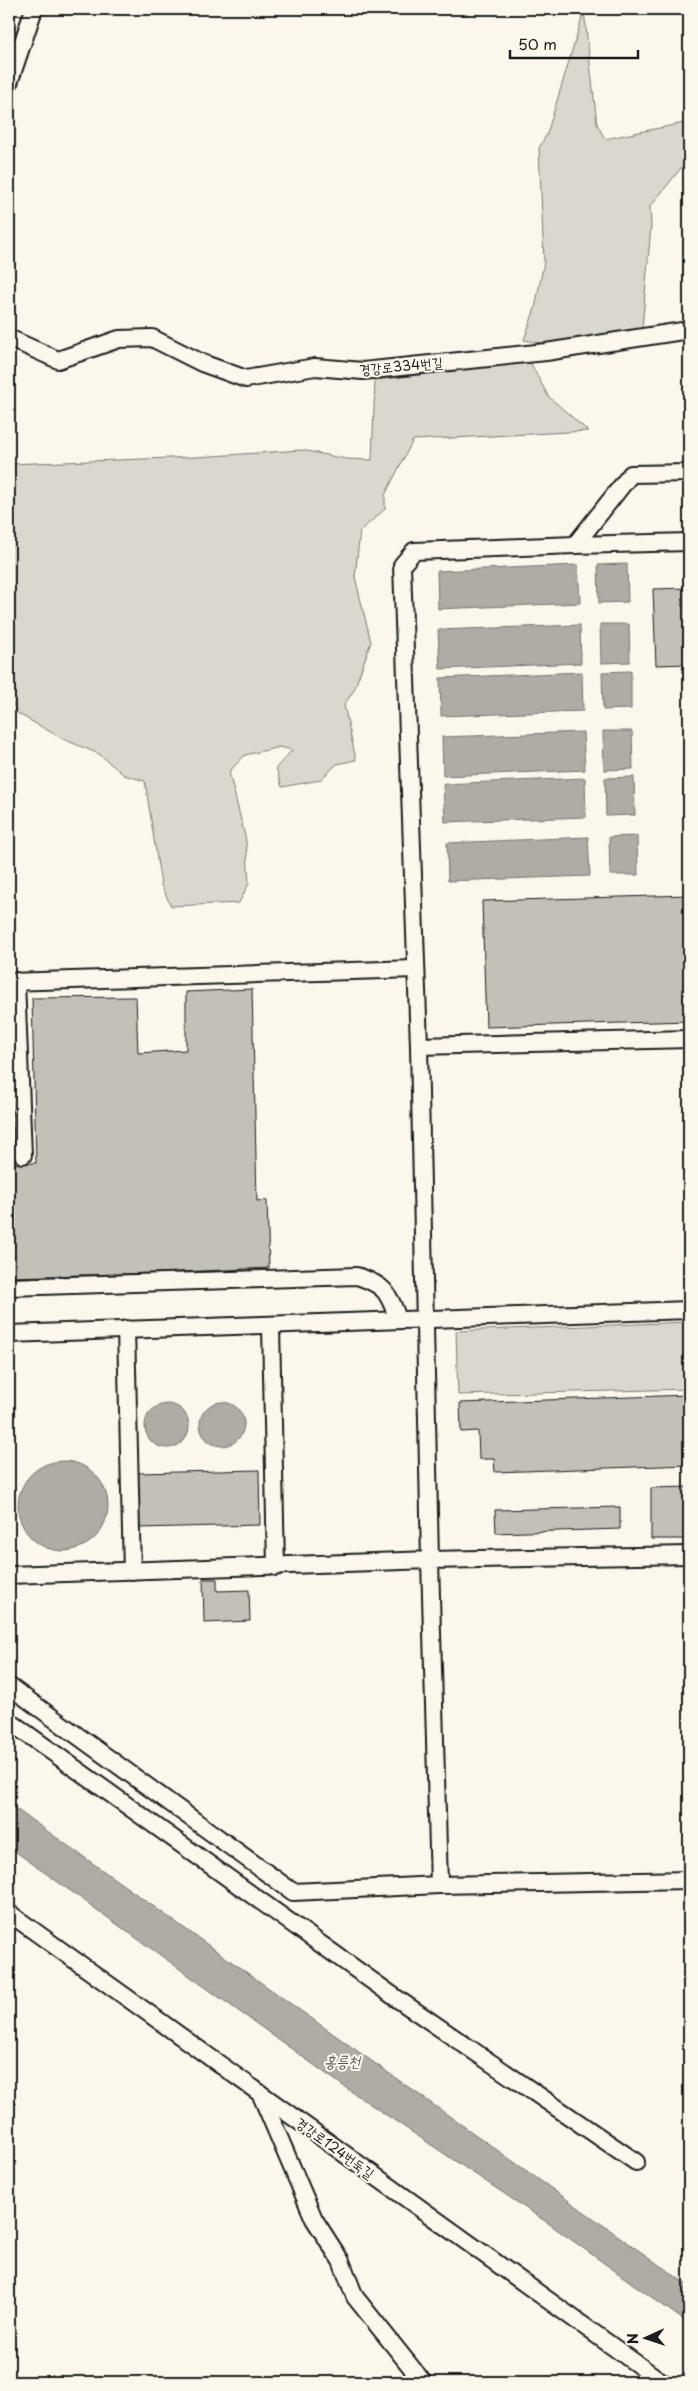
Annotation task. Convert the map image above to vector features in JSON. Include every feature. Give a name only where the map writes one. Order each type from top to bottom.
[{"type":"street","points":[[9,83],[34,9]]},
{"type":"street","name":"경강로334번길","points":[[9,338],[58,360],[119,339],[152,338],[202,363],[246,379],[315,367],[363,371],[546,352],[689,330]]},
{"type":"street","points":[[575,545],[631,474],[689,473]]},
{"type":"street","points":[[439,1884],[419,1046],[402,565],[414,551],[689,542]]},
{"type":"street","points":[[23,1155],[15,1135],[12,982],[416,968]]},
{"type":"street","points":[[419,1046],[689,1039]]},
{"type":"street","points":[[9,1287],[357,1276],[378,1283],[390,1296],[398,1319]]},
{"type":"street","points":[[9,1334],[271,1326],[424,1317],[689,1310]]},
{"type":"street","points":[[271,1326],[276,1567]]},
{"type":"street","points":[[126,1329],[132,1571]]},
{"type":"street","points":[[9,1575],[276,1567],[430,1560],[689,1555]]},
{"type":"street","points":[[9,1686],[293,1892],[439,1884],[689,1880]]},
{"type":"street","points":[[9,1721],[396,1998],[636,2162]]},
{"type":"street","name":"경강로124번둑길","points":[[9,1913],[662,2382]]},
{"type":"street","points":[[260,2094],[314,2219],[341,2261],[354,2297],[423,2382]]},
{"type":"shaded area","points":[[584,11],[597,124],[605,139],[689,122],[689,158],[650,207],[651,226],[642,329],[548,344],[524,340],[535,308],[544,262],[539,148],[547,134]]},
{"type":"shaded area","points":[[530,362],[548,396],[588,431],[413,440],[385,495],[385,509],[360,531],[355,577],[371,642],[354,690],[344,705],[356,760],[337,764],[320,780],[282,787],[276,768],[292,750],[280,747],[245,755],[229,772],[246,840],[249,883],[239,903],[171,906],[161,885],[145,781],[124,775],[99,754],[63,739],[17,713],[9,695],[9,464],[197,457],[302,450],[346,459],[372,460],[375,380]]},
{"type":"shaded area","points":[[689,1322],[689,1389],[458,1395],[456,1331]]},
{"type":"water","points":[[627,564],[628,602],[599,603],[598,565]]},
{"type":"water","points":[[578,565],[580,603],[438,609],[437,571]]},
{"type":"water","points":[[600,624],[629,624],[630,662],[601,663]]},
{"type":"water","points":[[580,625],[581,663],[440,669],[438,630]]},
{"type":"water","points":[[631,671],[631,709],[603,710],[602,672]]},
{"type":"water","points":[[582,672],[583,711],[441,716],[440,678]]},
{"type":"water","points":[[603,731],[632,731],[633,769],[604,770]]},
{"type":"water","points":[[583,732],[585,770],[443,776],[442,737]]},
{"type":"water","points":[[634,777],[635,815],[606,816],[605,778]]},
{"type":"water","points":[[585,778],[586,817],[445,822],[443,784]]},
{"type":"water","points":[[637,836],[638,875],[610,875],[609,837]]},
{"type":"water","points":[[588,837],[590,876],[448,881],[447,843]]},
{"type":"water","points":[[226,1402],[238,1408],[243,1415],[243,1433],[238,1440],[231,1445],[218,1446],[210,1443],[203,1436],[200,1420],[203,1412],[210,1405]]},
{"type":"water","points":[[171,1404],[183,1410],[188,1417],[188,1435],[183,1442],[176,1447],[163,1448],[155,1445],[148,1438],[145,1422],[148,1414],[155,1407]]},
{"type":"water","points":[[54,1461],[72,1461],[88,1468],[101,1481],[108,1497],[108,1515],[101,1531],[88,1544],[72,1551],[54,1551],[38,1544],[25,1531],[18,1515],[18,1497],[25,1481],[38,1468]]},
{"type":"water","name":"홍릉천","points":[[9,1804],[689,2286],[689,2324],[548,2223],[349,2090],[9,1847]]},
{"type":"building","points":[[688,588],[689,664],[656,665],[653,589]]},
{"type":"building","points":[[689,895],[689,1021],[486,1027],[482,901]]},
{"type":"building","points":[[252,989],[257,1201],[267,1200],[269,1268],[9,1277],[9,1164],[36,1163],[32,998],[136,997],[138,1053],[186,1050],[186,992]]},
{"type":"building","points":[[689,1395],[689,1465],[495,1472],[494,1459],[479,1459],[478,1431],[461,1432],[460,1403]]},
{"type":"building","points":[[259,1470],[260,1525],[139,1528],[138,1473]]},
{"type":"building","points":[[689,1487],[689,1539],[651,1539],[651,1488]]},
{"type":"building","points":[[620,1507],[620,1529],[496,1533],[495,1510]]},
{"type":"building","points":[[203,1579],[217,1579],[217,1591],[249,1590],[250,1621],[204,1623]]}]
